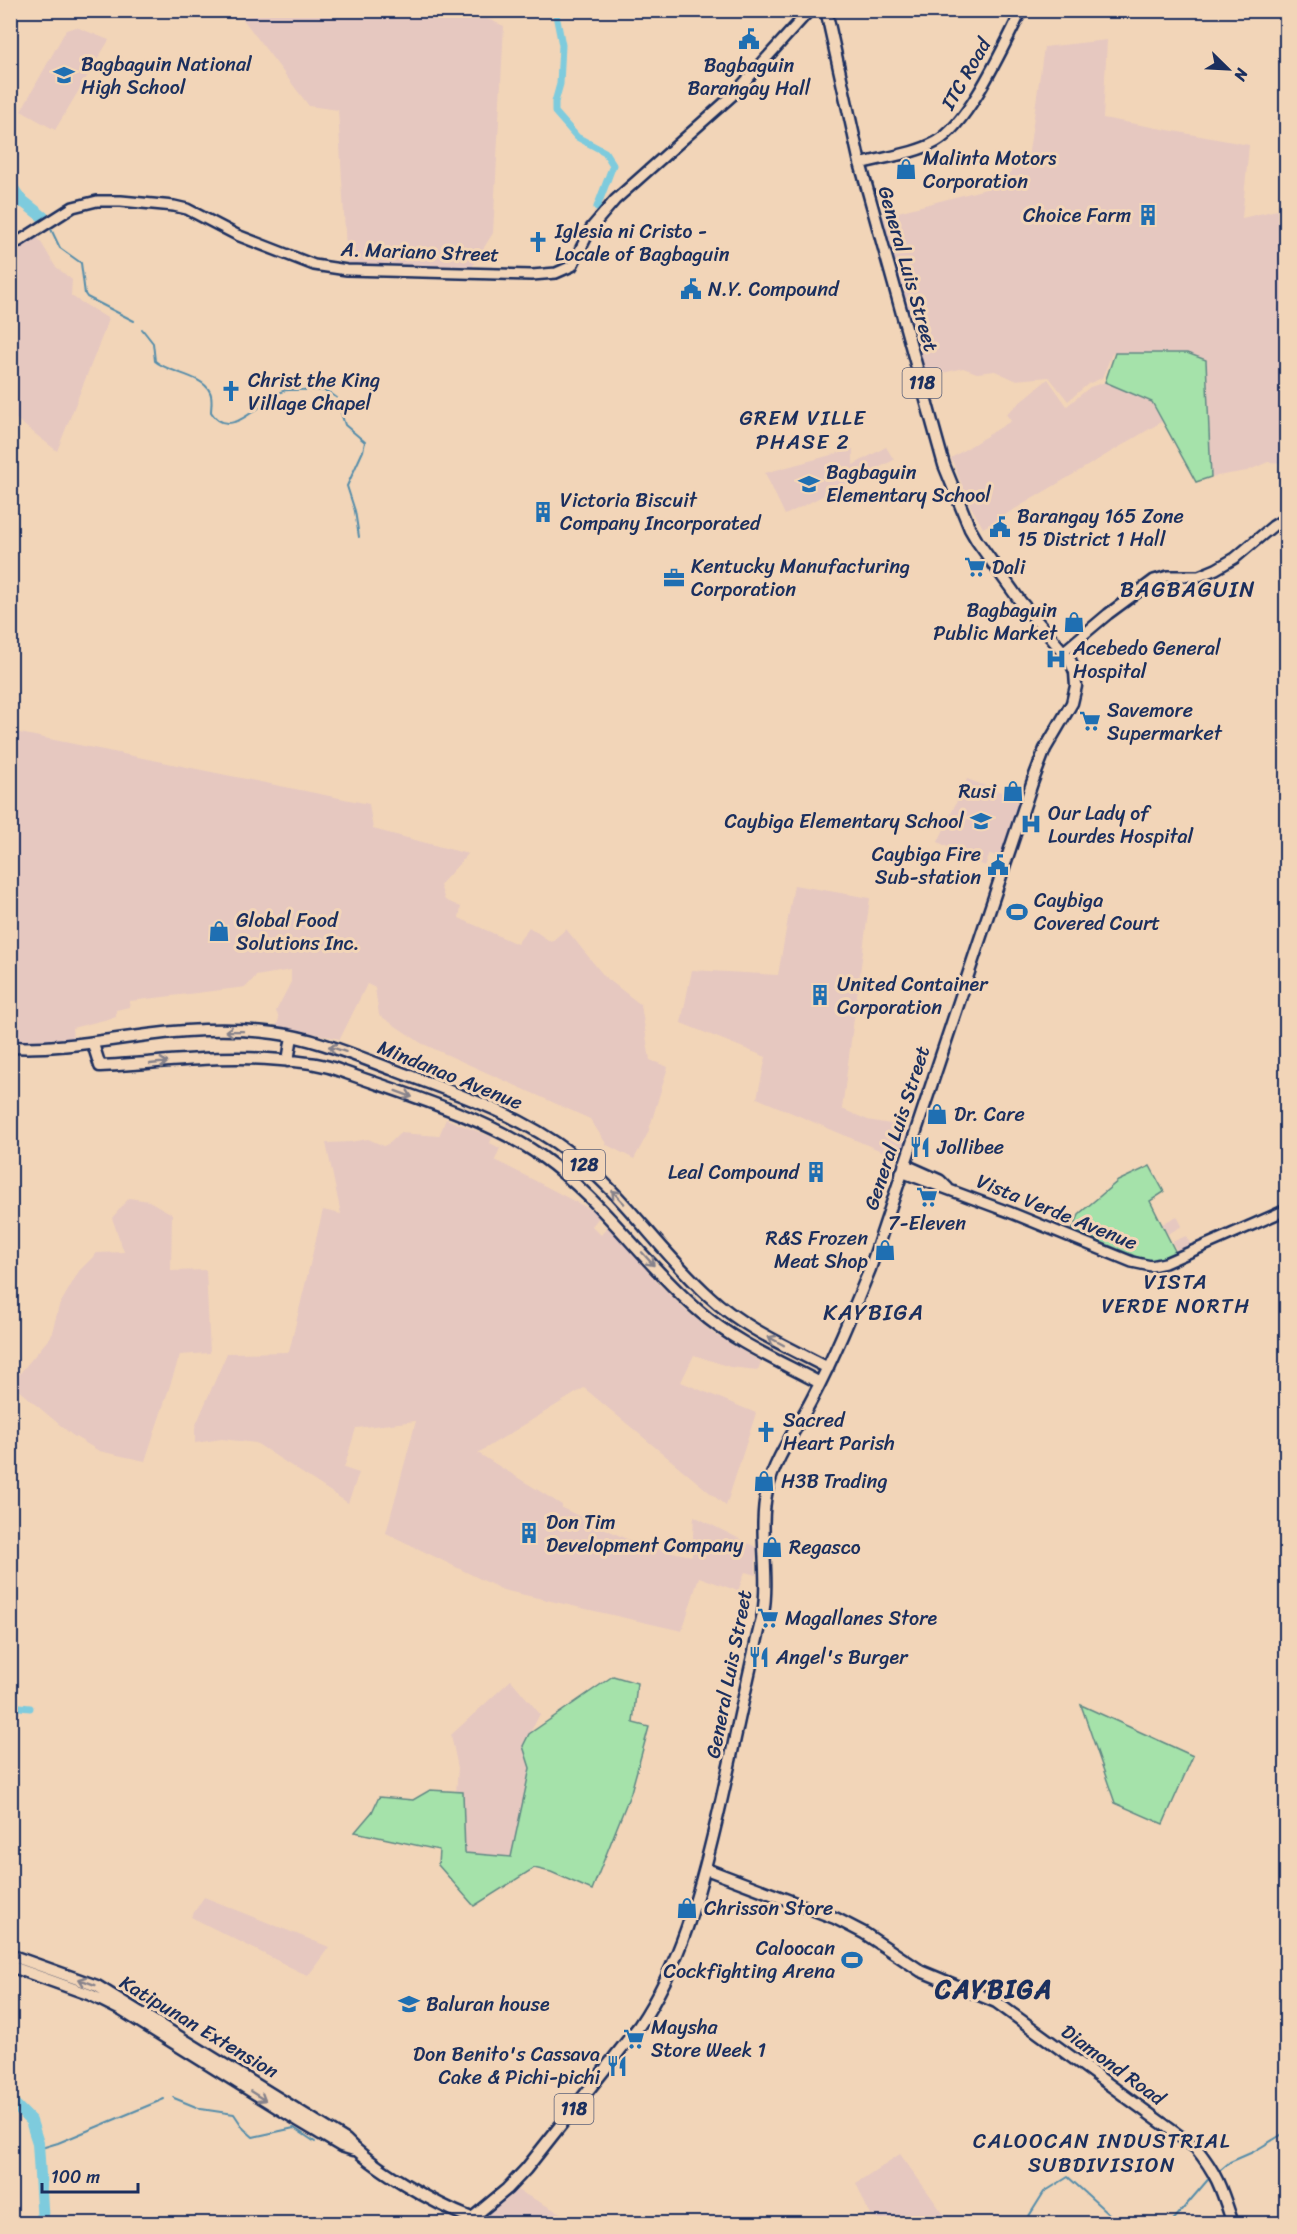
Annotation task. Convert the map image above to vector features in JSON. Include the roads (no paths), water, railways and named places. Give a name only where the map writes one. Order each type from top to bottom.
[{"type":"main road","name":"General Luis Street","points":[[468,2221],[502,2193],[526,2169],[639,2026],[655,2002],[681,1945],[697,1903],[706,1869],[763,1614],[766,1593],[764,1520],[767,1490],[776,1466],[820,1383],[823,1366],[870,1269],[1032,783],[1045,749],[1075,694],[1074,672],[1063,652],[997,570],[973,535],[942,458],[860,164],[826,10]]},
{"type":"main road","name":"Mindanao Avenue","points":[[10,1047],[42,1049],[186,1031],[241,1030],[292,1036],[334,1048],[482,1103],[532,1129],[570,1153],[614,1192],[688,1277],[711,1298],[737,1318],[823,1366]]},
{"type":"main road","points":[[288,1061],[292,1036]]},
{"type":"main road","name":"Mindanao Avenue","points":[[93,1044],[100,1066],[212,1058],[288,1061],[328,1066],[472,1120],[510,1137],[538,1154],[576,1184],[700,1313],[728,1333],[820,1383]]},
{"type":"main road","points":[[630,1239],[644,1226]]},
{"type":"main road","points":[[809,1378],[823,1366]]},
{"type":"main road","name":"Diamond Road","points":[[706,1869],[835,1918],[864,1933],[921,1971],[996,2002],[1193,2145],[1215,2174],[1233,2223]]},
{"type":"main road","name":"Katipunan Extension","points":[[10,1955],[97,1986],[346,2140],[357,2152]]},
{"type":"main road","name":"Katipunan Extension","points":[[10,1966],[91,1995],[121,2010],[299,2121],[341,2146],[357,2152],[421,2194],[468,2221]]},
{"type":"street","name":"A. Mariano Street","points":[[10,247],[82,203],[121,201],[187,209],[237,236],[314,265],[347,270],[532,275],[562,271],[574,263],[591,228],[615,200],[733,95],[810,10]]},
{"type":"street","name":"ITC Road","points":[[860,164],[934,143],[953,129],[967,111],[1022,10]]},
{"type":"street","points":[[1063,652],[1108,614],[1154,580],[1168,576],[1199,576],[1216,569],[1235,558],[1273,526],[1287,518]]},
{"type":"street","name":"Vista Verde Avenue","points":[[902,1168],[938,1187],[948,1188],[1132,1262],[1150,1266],[1165,1263],[1287,1210]]},
{"type":"waterway","points":[[555,10],[562,45],[560,84],[555,112],[577,137],[605,152],[613,165],[597,207]]},
{"type":"waterway","points":[[10,184],[20,199],[19,202]]},
{"type":"waterway","points":[[20,199],[43,217]]},
{"type":"waterway","points":[[10,221],[16,208]]},
{"type":"waterway","points":[[50,227],[60,248],[81,263],[87,297],[134,321]]},
{"type":"waterway","points":[[142,329],[153,343],[155,361],[206,386],[211,397],[211,412],[219,421],[228,423],[237,421],[286,390],[325,391],[337,398]]},
{"type":"waterway","points":[[341,413],[345,425],[365,442],[347,486],[355,511],[359,537]]},
{"type":"waterway","points":[[10,1706],[30,1708]]},
{"type":"waterway","points":[[174,2098],[201,2109],[234,2114],[244,2129],[253,2137],[294,2128],[315,2142]]},
{"type":"waterway","points":[[38,2149],[164,2099]]},
{"type":"waterway","points":[[10,2100],[31,2121],[38,2143],[43,2224]]},
{"type":"waterway","points":[[1217,2173],[1230,2162],[1253,2152],[1286,2132]]},
{"type":"waterway","points":[[1170,2224],[1212,2175]]},
{"type":"waterway","points":[[1024,2224],[1044,2192],[1068,2177],[1120,2224]]},
{"type":"place","name":"Bagbaguin Barangay Hall","points":[[749,39]]},
{"type":"place","name":"Bagbaguin National High School","points":[[64,75]]},
{"type":"place","name":"Malinta Motors Corporation","points":[[906,169]]},
{"type":"place","name":"Choice Farm","points":[[1148,215]]},
{"type":"place","name":"Iglesia ni Cristo - Locale of Bagbaguin","points":[[538,242]]},
{"type":"place","name":"N.Y. Compound","points":[[691,289]]},
{"type":"place","name":"Christ the King Village Chapel","points":[[231,391]]},
{"type":"place","name":"Bagbaguin Elementary School","points":[[809,484]]},
{"type":"place","name":"Victoria Biscuit Company Incorporated","points":[[543,512]]},
{"type":"place","name":"Barangay 165 Zone 15 District 1 Hall","points":[[1000,527]]},
{"type":"place","name":"Dali","points":[[975,567]]},
{"type":"place","name":"Kentucky Manufacturing Corporation","points":[[674,578]]},
{"type":"place","name":"Bagbaguin Public Market","points":[[1074,622]]},
{"type":"place","name":"Acebedo General Hospital","points":[[1056,659]]},
{"type":"place","name":"Savemore Supermarket","points":[[1090,721]]},
{"type":"place","name":"Rusi","points":[[1013,791]]},
{"type":"place","name":"Caybiga Elementary School","points":[[981,821]]},
{"type":"place","name":"Our Lady of Lourdes Hospital","points":[[1031,824]]},
{"type":"place","name":"Caybiga Fire Sub-station","points":[[998,865]]},
{"type":"place","name":"Caybiga Covered Court","points":[[1017,912]]},
{"type":"place","name":"Global Food Solutions Inc.","points":[[219,931]]},
{"type":"place","name":"United Container Corporation","points":[[820,995]]},
{"type":"place","name":"Dr. Care","points":[[937,1114]]},
{"type":"place","name":"Jollibee","points":[[920,1147]]},
{"type":"place","name":"Leal Compound","points":[[816,1172]]},
{"type":"place","name":"7-Eleven","points":[[927,1197]]},
{"type":"place","name":"R&S Frozen Meat Shop","points":[[885,1250]]},
{"type":"place","name":"Sacred Heart Parish","points":[[766,1432]]},
{"type":"place","name":"H3B Trading","points":[[764,1481]]},
{"type":"place","name":"Don Tim Development Company","points":[[529,1533]]},
{"type":"place","name":"Regasco","points":[[772,1547]]},
{"type":"place","name":"Magallanes Store","points":[[768,1618]]},
{"type":"place","name":"Angel's Burger","points":[[759,1657]]},
{"type":"place","name":"Chrisson Store","points":[[687,1908]]},
{"type":"place","name":"Caloocan Cockfighting Arena","points":[[852,1960]]},
{"type":"place","name":"Baluran house","points":[[409,2004]]},
{"type":"place","name":"Maysha Store Week 1","points":[[634,2039]]},
{"type":"place","name":"Don Benito's Cassava Cake & Pichi-pichi","points":[[617,2066]]},
{"type":"district","name":"GREM VILLE PHASE 2","points":[[803,430]]},
{"type":"district","name":"BAGBAGUIN","points":[[1188,589]]},
{"type":"district","name":"VISTA VERDE NORTH","points":[[1176,1294]]},
{"type":"district","name":"KAYBIGA","points":[[874,1312]]},
{"type":"district","name":"CAYBIGA","points":[[994,1989]]},
{"type":"district","name":"CALOOCAN INDUSTRIAL SUBDIVISION","points":[[1102,2153]]}]
